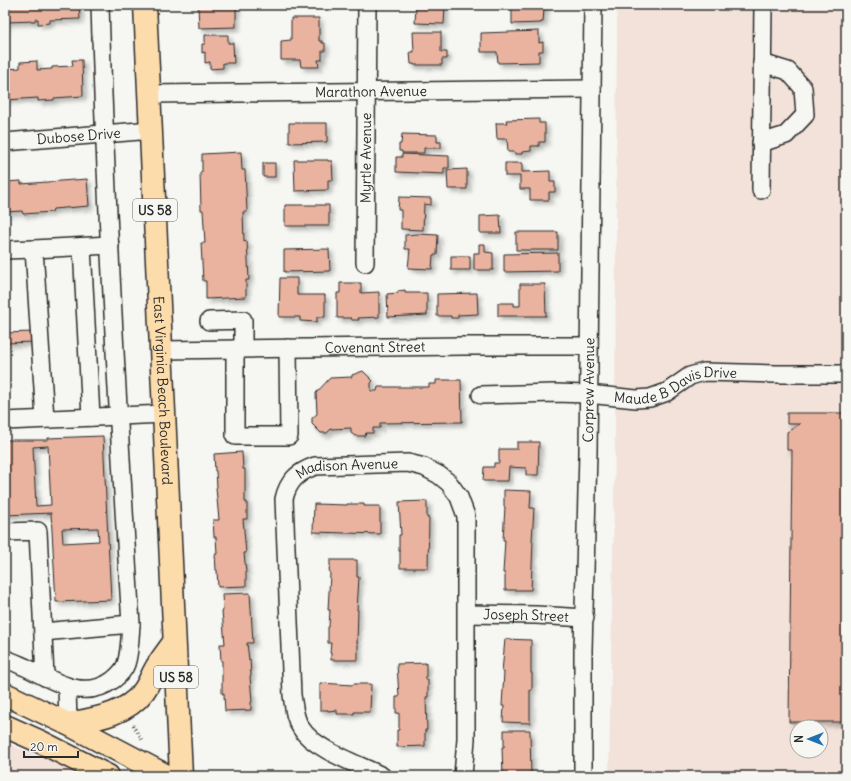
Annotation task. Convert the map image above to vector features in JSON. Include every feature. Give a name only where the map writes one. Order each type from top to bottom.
[{"type":"main road","name":"East Virginia Beach Boulevard","points":[[145,5],[181,776]]},
{"type":"main road","points":[[68,724],[97,718],[124,709],[133,703],[144,692],[155,668],[174,642]]},
{"type":"main road","points":[[5,694],[68,724],[167,776]]},
{"type":"main road","points":[[5,726],[41,742],[108,776]]},
{"type":"street","points":[[5,659],[67,687],[80,690],[98,688],[108,684],[118,677],[126,665],[131,624],[118,415],[104,135],[100,5]]},
{"type":"street","name":"Myrtle Avenue","points":[[365,263],[367,5]]},
{"type":"street","name":"Corprew Avenue","points":[[582,776],[593,5]]},
{"type":"street","points":[[761,190],[763,5]]},
{"type":"street","points":[[761,144],[786,135],[805,115],[803,88],[788,71],[762,63]]},
{"type":"street","name":"Marathon Avenue","points":[[150,94],[592,89]]},
{"type":"street","name":"Dubose Drive","points":[[5,142],[152,130]]},
{"type":"street","points":[[5,250],[110,245]]},
{"type":"street","points":[[82,247],[92,417]]},
{"type":"street","points":[[34,249],[45,419]]},
{"type":"street","points":[[209,321],[243,320],[239,349],[235,436],[289,436],[288,348]]},
{"type":"street","name":"Covenant Street","points":[[162,350],[588,346]]},
{"type":"street","name":"Maude B Davis Drive","points":[[481,395],[554,393],[588,394],[636,399],[650,398],[666,392],[690,376],[704,372],[846,374]]},
{"type":"street","points":[[5,421],[165,414]]},
{"type":"street","name":"Madison Avenue","points":[[382,776],[328,750],[309,737],[301,729],[295,717],[292,695],[284,499],[286,492],[294,479],[303,471],[315,466],[408,463],[424,467],[439,475],[449,483],[459,497],[466,516],[466,739],[463,776]]},
{"type":"street","points":[[5,532],[38,531],[45,677]]},
{"type":"street","name":"Joseph Street","points":[[467,614],[536,615],[585,618]]},
{"type":"street","points":[[43,632],[131,624]]},
{"type":"street","points":[[67,687],[68,724]]},
{"type":"path","points":[[131,721],[146,747]]},
{"type":"shaded area","points":[[617,5],[846,5],[846,776],[609,776],[615,448]]},
{"type":"shaded area","points":[[5,743],[90,776],[5,776]]},
{"type":"building","points":[[5,5],[79,5],[80,19],[50,20],[50,23],[38,24],[38,19],[35,19],[35,21],[6,22],[5,28]]},
{"type":"building","points":[[198,5],[236,5],[236,27],[199,28]]},
{"type":"building","points":[[445,5],[444,24],[415,23],[416,6]]},
{"type":"building","points":[[512,5],[546,5],[545,10],[544,9],[543,22],[512,24]]},
{"type":"building","points":[[291,18],[319,18],[319,41],[325,43],[325,51],[322,51],[322,60],[318,60],[319,67],[301,67],[300,60],[281,60],[281,41],[291,40]]},
{"type":"building","points":[[539,31],[539,43],[543,42],[543,51],[539,51],[539,62],[498,63],[497,52],[481,52],[481,33]]},
{"type":"building","points":[[413,32],[441,32],[441,52],[447,52],[447,59],[442,59],[442,65],[411,64],[410,52],[414,52]]},
{"type":"building","points":[[205,35],[228,35],[228,43],[233,43],[234,63],[223,63],[223,68],[210,69],[210,62],[205,63],[205,52],[202,53],[202,44],[205,44]]},
{"type":"building","points":[[72,60],[82,60],[83,96],[54,98],[54,100],[38,101],[38,98],[5,100],[5,69],[20,68],[20,62],[37,61],[37,70],[52,69],[52,67],[73,66]]},
{"type":"building","points":[[539,119],[539,123],[545,123],[545,142],[539,142],[539,146],[531,146],[531,151],[522,152],[522,154],[508,152],[507,139],[497,139],[496,123],[507,123],[506,120]]},
{"type":"building","points":[[289,123],[327,123],[327,142],[289,143]]},
{"type":"building","points":[[402,134],[437,135],[437,142],[441,142],[441,148],[424,148],[424,153],[402,153],[402,151],[399,151],[399,144],[401,144]]},
{"type":"building","points":[[241,152],[242,170],[245,170],[247,212],[243,212],[244,242],[247,241],[249,280],[246,280],[246,297],[206,299],[206,281],[203,281],[201,243],[205,243],[203,210],[201,210],[200,172],[202,172],[202,154]]},
{"type":"building","points":[[402,154],[449,156],[449,168],[444,168],[444,174],[396,172],[396,157],[402,157]]},
{"type":"building","points":[[294,160],[332,161],[333,180],[328,180],[328,190],[295,191]]},
{"type":"building","points":[[263,163],[275,163],[275,177],[263,177]]},
{"type":"building","points":[[505,163],[522,163],[522,172],[550,171],[550,182],[555,182],[555,192],[549,192],[549,200],[530,200],[530,189],[520,189],[520,176],[505,176]]},
{"type":"building","points":[[467,169],[467,189],[448,189],[447,170]]},
{"type":"building","points":[[87,179],[89,206],[53,209],[52,212],[23,214],[22,211],[5,212],[5,182],[21,181],[21,184]]},
{"type":"building","points":[[399,197],[431,198],[431,205],[424,204],[423,230],[401,229],[401,210],[398,210]]},
{"type":"building","points":[[285,205],[329,205],[329,226],[285,226]]},
{"type":"building","points":[[500,215],[501,233],[480,233],[480,216]]},
{"type":"building","points":[[516,232],[558,232],[558,250],[516,250]]},
{"type":"building","points":[[405,235],[438,235],[437,255],[433,255],[432,269],[408,268],[410,249],[405,249]]},
{"type":"building","points":[[479,244],[485,244],[485,252],[493,253],[493,270],[474,270],[474,253],[479,253]]},
{"type":"building","points":[[329,249],[330,271],[284,272],[284,250]]},
{"type":"building","points":[[558,253],[558,271],[504,272],[504,254]]},
{"type":"building","points":[[451,256],[470,256],[470,270],[451,270]]},
{"type":"building","points":[[280,278],[297,278],[297,295],[325,295],[325,317],[317,317],[317,322],[300,321],[300,317],[279,317]]},
{"type":"building","points":[[340,283],[361,283],[361,293],[379,292],[379,317],[358,318],[359,320],[352,320],[351,318],[337,318],[337,293],[340,293]]},
{"type":"building","points":[[520,284],[545,284],[546,316],[498,316],[498,303],[514,303],[514,306],[520,306]]},
{"type":"building","points":[[405,290],[405,293],[427,293],[427,315],[388,317],[387,294],[398,293],[398,291]]},
{"type":"building","points":[[477,293],[478,314],[458,315],[458,318],[451,318],[451,316],[437,316],[437,294]]},
{"type":"building","points":[[33,332],[33,342],[5,343],[5,333]]},
{"type":"building","points":[[363,371],[373,381],[371,383],[371,391],[377,391],[378,387],[429,387],[429,384],[436,384],[436,380],[461,380],[462,422],[380,423],[380,428],[373,428],[373,433],[366,433],[365,436],[355,436],[351,433],[351,428],[331,429],[327,433],[321,433],[312,424],[312,418],[317,414],[316,393],[330,378],[352,377],[352,375]]},
{"type":"building","points":[[787,413],[846,413],[846,722],[829,722],[829,719],[789,719],[792,450],[787,450],[787,432],[800,424],[787,424]]},
{"type":"building","points":[[103,436],[111,600],[56,602],[51,513],[5,515],[5,440],[48,440],[48,438]],"holes":[[[48,446],[51,505],[36,506],[33,447]],[[98,528],[99,541],[63,543],[62,529]]]},
{"type":"building","points":[[517,442],[539,442],[538,475],[526,475],[526,468],[509,467],[508,481],[483,481],[484,467],[494,467],[494,463],[499,463],[499,449],[517,449]]},
{"type":"building","points":[[242,452],[243,469],[245,469],[245,502],[247,502],[247,519],[243,519],[246,553],[244,553],[246,586],[218,587],[215,554],[217,554],[216,537],[214,537],[213,520],[219,520],[214,454]]},
{"type":"building","points":[[504,490],[531,491],[530,508],[534,508],[531,590],[505,590],[505,573],[503,573],[505,540],[503,540],[505,507]]},
{"type":"building","points":[[427,501],[427,518],[429,518],[428,568],[400,568],[399,535],[401,535],[399,502]]},
{"type":"building","points":[[314,504],[364,504],[364,506],[380,506],[380,534],[313,532]]},
{"type":"building","points":[[330,560],[357,560],[357,577],[359,577],[357,610],[358,660],[331,660],[331,643],[328,643],[330,610],[328,610]]},
{"type":"building","points":[[250,593],[253,643],[247,643],[249,660],[250,659],[251,710],[225,711],[224,693],[222,694],[222,661],[220,644],[225,644],[222,594]]},
{"type":"building","points":[[505,639],[531,640],[532,690],[530,690],[530,723],[503,722],[504,706],[502,706],[504,672],[502,672]]},
{"type":"building","points":[[426,663],[428,697],[426,697],[427,730],[425,730],[425,746],[397,747],[399,713],[396,713],[396,697],[399,697],[397,664]]},
{"type":"building","points":[[320,683],[353,685],[371,684],[370,712],[337,714],[337,710],[320,710]]},
{"type":"building","points":[[504,730],[530,730],[531,776],[503,776],[502,747],[504,747]]},
{"type":"building","points":[[290,772],[299,776],[288,776]]}]
